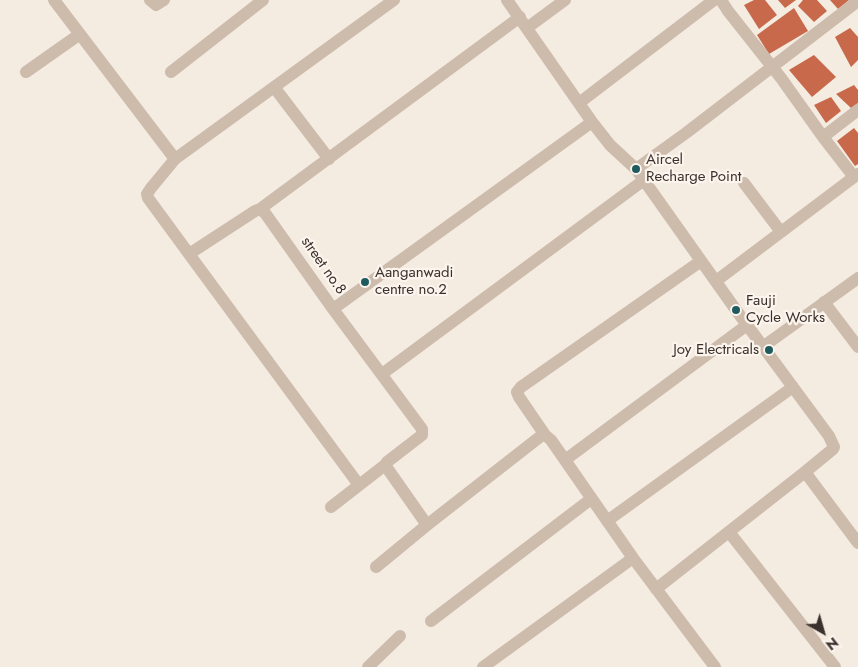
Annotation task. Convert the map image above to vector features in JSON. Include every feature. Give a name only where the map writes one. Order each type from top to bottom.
[{"type":"street","points":[[54,0],[175,159]]},
{"type":"street","points":[[150,0],[156,5],[164,0]]},
{"type":"street","points":[[171,72],[262,0]]},
{"type":"street","points":[[359,485],[148,198],[148,194],[175,159],[394,0]]},
{"type":"street","points":[[507,0],[592,122],[610,145],[636,169],[829,436],[834,447],[832,451],[656,589]]},
{"type":"street","points":[[527,28],[565,0]]},
{"type":"street","points":[[579,103],[714,0]]},
{"type":"street","points":[[716,281],[856,175],[823,137],[721,0]]},
{"type":"street","points":[[636,169],[858,1]]},
{"type":"street","points":[[190,254],[260,209],[520,18]]},
{"type":"street","points":[[26,72],[80,34]]},
{"type":"street","points":[[274,87],[329,159]]},
{"type":"street","points":[[823,137],[858,110]]},
{"type":"street","name":"street no.8","points":[[260,209],[266,212],[333,309],[592,122]]},
{"type":"street","points":[[382,374],[644,180]]},
{"type":"street","points":[[744,183],[782,232]]},
{"type":"street","points":[[701,260],[521,387],[518,392],[545,435],[551,440],[633,558],[714,667]]},
{"type":"street","points":[[764,346],[858,278]]},
{"type":"street","points":[[824,302],[858,347]]},
{"type":"street","points":[[331,507],[422,435],[422,430],[333,309]]},
{"type":"street","points":[[564,460],[747,325]]},
{"type":"street","points":[[607,521],[793,387]]},
{"type":"street","points":[[376,567],[427,525],[541,436],[545,435]]},
{"type":"street","points":[[385,465],[427,525]]},
{"type":"street","points":[[805,472],[858,543]]},
{"type":"street","points":[[431,621],[591,499]]},
{"type":"street","points":[[729,532],[835,667]]},
{"type":"street","points":[[483,667],[633,558]]},
{"type":"street","points":[[368,667],[400,636]]},
{"type":"building","points":[[754,0],[765,0],[777,15],[759,29],[744,5]]},
{"type":"building","points":[[778,0],[796,0],[785,8]]},
{"type":"building","points":[[803,0],[817,0],[827,11],[814,22],[798,6]]},
{"type":"building","points":[[830,0],[849,0],[838,9]]},
{"type":"building","points":[[794,8],[808,31],[769,54],[757,35]]},
{"type":"building","points":[[850,28],[858,37],[858,60],[851,67],[835,37]]},
{"type":"building","points":[[814,55],[836,77],[812,97],[789,70]]},
{"type":"building","points":[[854,85],[858,90],[858,103],[851,108],[836,94]]},
{"type":"building","points":[[831,97],[841,111],[826,123],[814,105]]},
{"type":"building","points":[[854,128],[858,133],[858,164],[855,166],[837,141]]},
{"type":"place","name":"Aircel Recharge Point","points":[[636,169]]},
{"type":"place","name":"Aanganwadi centre no.2","points":[[365,282]]},
{"type":"place","name":"Fauji Cycle Works","points":[[736,310]]},
{"type":"place","name":"Joy Electricals","points":[[769,350]]}]
